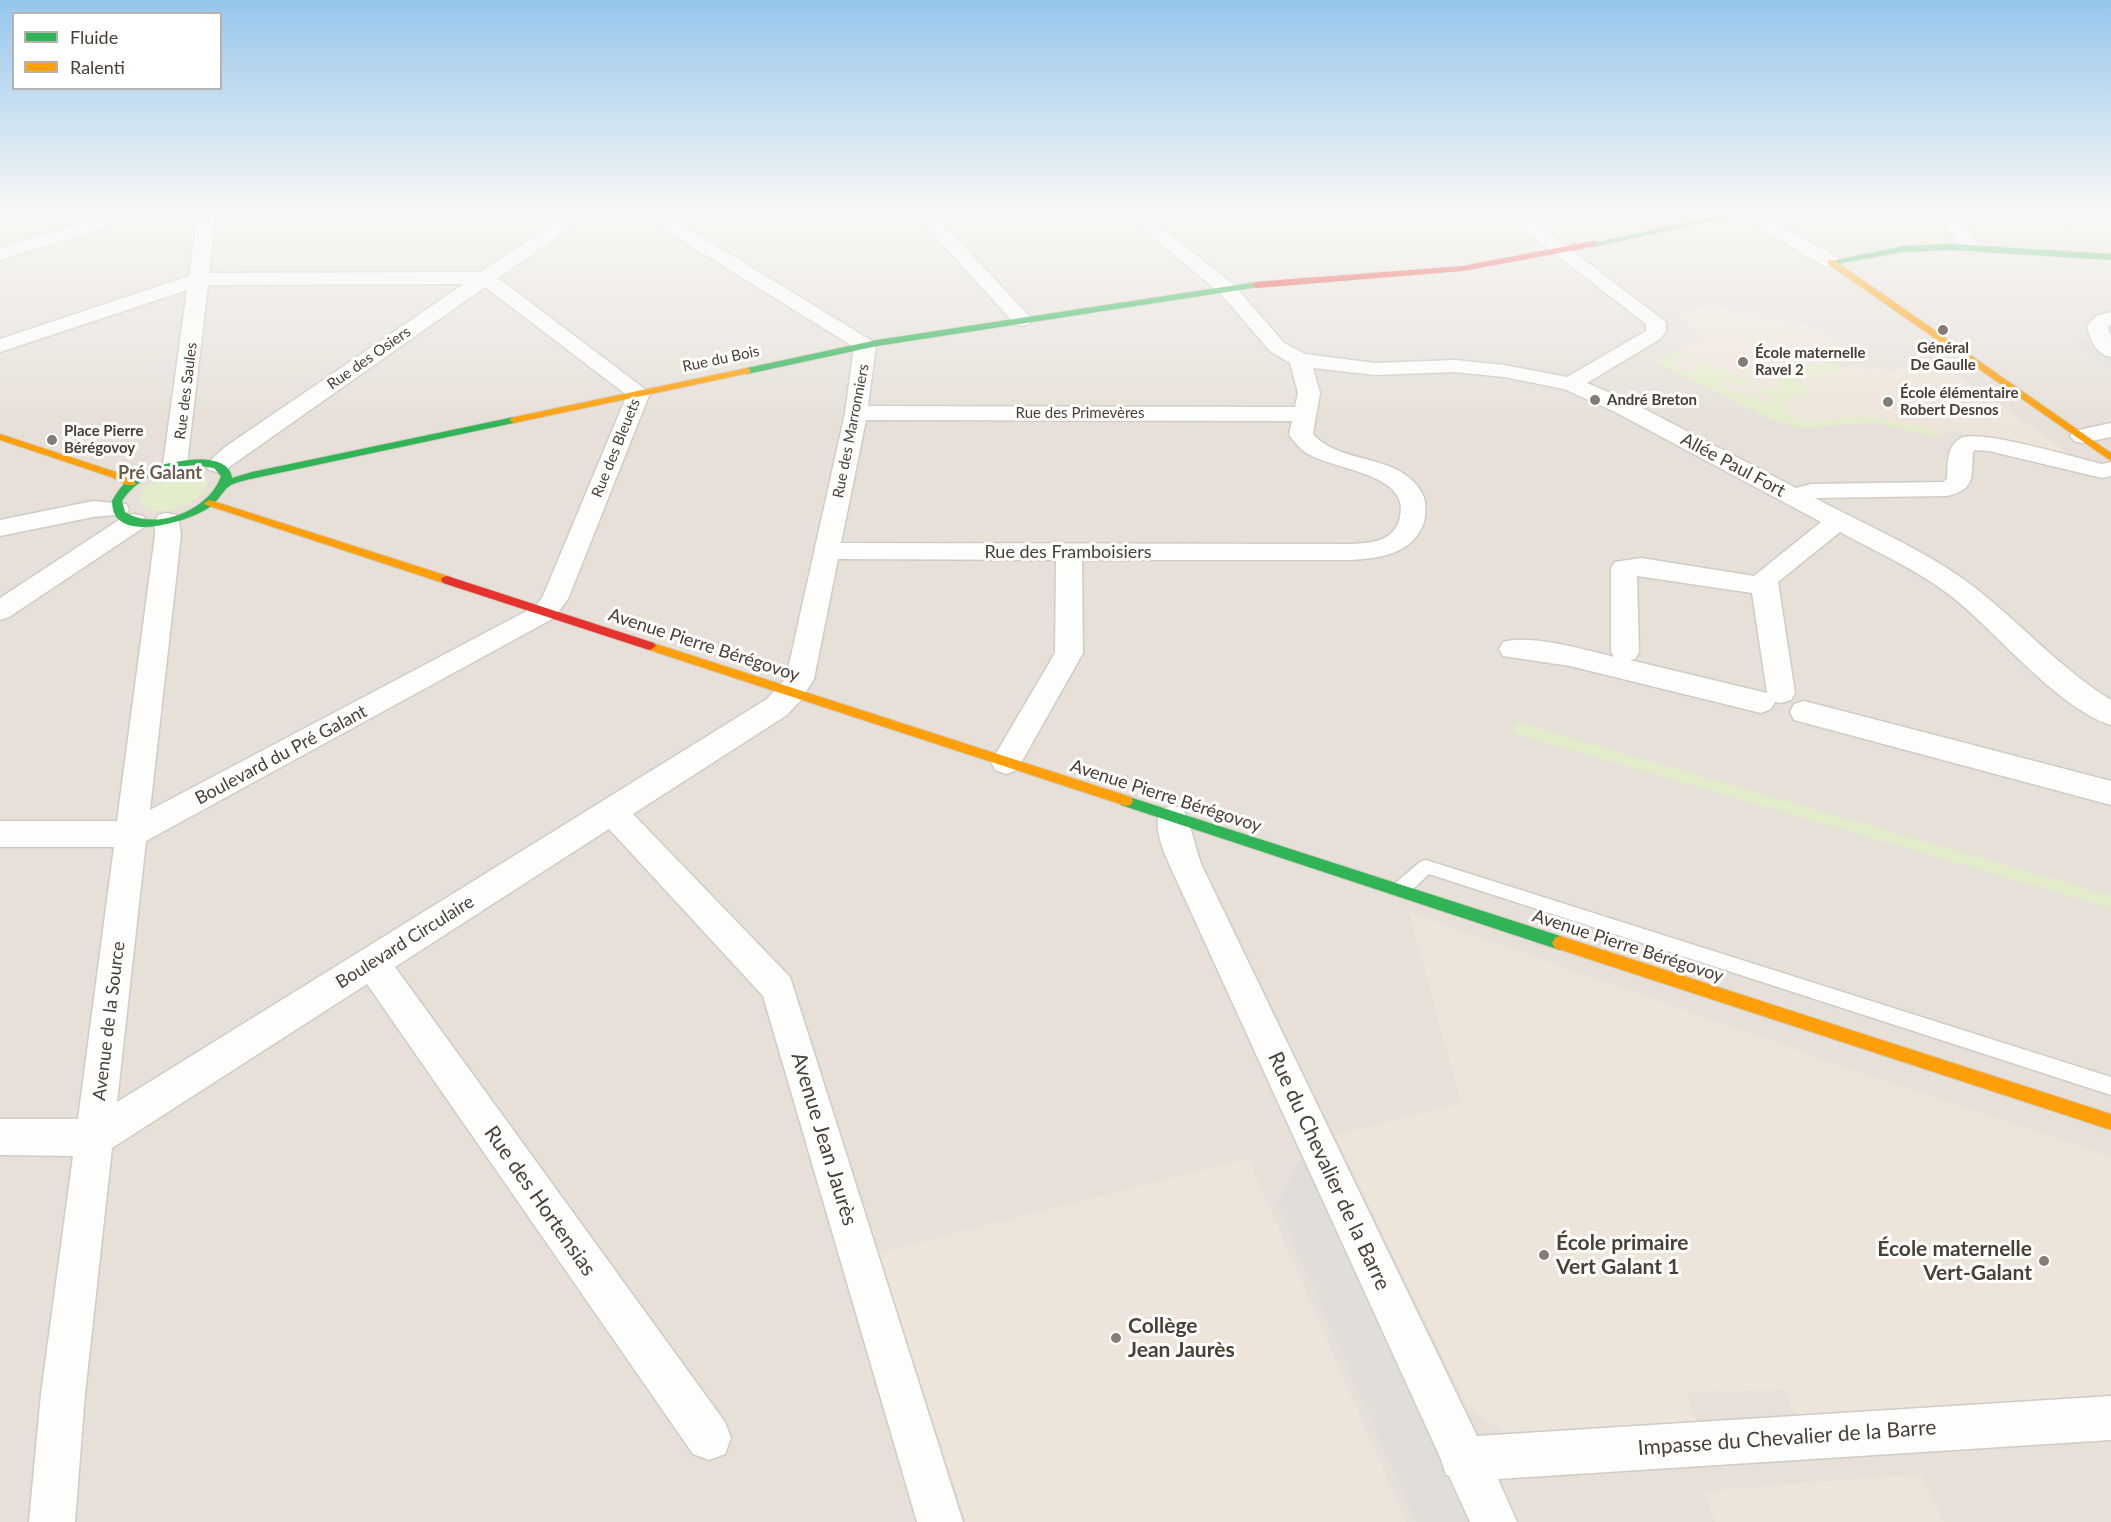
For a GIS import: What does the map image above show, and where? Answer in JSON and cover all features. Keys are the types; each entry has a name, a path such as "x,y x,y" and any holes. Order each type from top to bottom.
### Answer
{"street":[{"path":"0,346 188,283"},
{"name":"Rue des Saules","path":"176,464 199,283"},
{"name":"Rue des Osiers","path":"222,475 233,452 478,283"},
{"name":"Rue des Bleuets","path":"492,283 639,393 555,599 545,612"},
{"name":"Rue des Marronniers","path":"764,283 865,345 856,413 800,679 791,693"},
{"path":"988,283 1022,320"},
{"path":"1220,283 1277,347 1300,360"},
{"name":"Rue du Bois","path":"222,475 264,472 865,345 1275,283"},
{"path":"1570,384 1653,335 1657,327 1652,318 1604,283"},
{"path":"1861,283 2082,436 2109,469"},
{"path":"2111,318 2103,320 2097,326 2101,340 2111,351"},
{"name":"Allée Paul Fort","path":"1300,360 1375,369 1436,365 1479,367 1570,384 1623,407 1890,547 1959,587 2059,679 2111,714"},
{"name":"Rue des Framboisiers","path":"827,551 1310,552 1366,551 1394,544 1409,528 1413,507 1405,488 1387,473 1309,446 1301,435 1308,393 1300,360"},
{"name":"Rue des Primevères","path":"856,413 1303,414"},
{"path":"2082,436 2111,430"},
{"path":"0,437 115,475 131,483"},
{"path":"1794,498 1812,491 1947,489 1959,483 1961,450 1969,443 1989,444 2109,469"},
{"path":"0,528 93,509 139,517 193,513 210,503 222,491 222,475 206,462 176,464 144,475 131,483 117,501 139,517"},
{"name":"Avenue Pierre Bérégovoy","path":"210,503 2111,1122"},
{"path":"0,611 139,517"},
{"name":"Avenue de la Source","path":"52,1522 63,1394 168,535 139,517"},
{"path":"1771,697 1764,586 1766,578 1838,521"},
{"path":"1006,762 1069,653 1069,552"},
{"path":"1625,652 1624,568 1641,567 1764,586"},
{"name":"Boulevard du Pré Galant","path":"0,834 132,834 545,612"},
{"path":"1513,649 1570,656 1771,697 1792,698 1804,712 2111,793"},
{"name":"Boulevard Circulaire","path":"94,1137 612,812 777,706 791,693"},
{"name":"Avenue Jean Jaurès","path":"612,812 778,988 940,1522"},
{"name":"Rue du Chevalier de la Barre","path":"1172,818 1178,846 1186,866 1328,1166 1462,1459 1494,1522"},
{"name":"Rue des Hortensias","path":"372,963 709,1438"},
{"path":"0,1137 94,1137"},
{"name":"Impasse du Chevalier de la Barre","path":"1462,1459 2111,1418"}],"lane":[{"path":"1399,890 1426,867 2111,1086"}],"shaded area":[{"path":"0,283 2111,283 2111,1522 0,1522"},
{"path":"1710,305 1814,326 1849,349 1828,356 1829,361 1843,368 1858,364 1867,370 1881,367 1887,371 1935,359 2063,449 2066,454 2063,456 1950,430 1940,438 1875,422 1805,428 1774,420 1656,362 1695,340 1703,338 1685,324 1677,314"},
{"path":"2089,339 2111,356 2111,369 2087,353 2075,340"},
{"path":"1409,912 1817,1057 2111,1157 2111,1396 1796,1418 1785,1390 1686,1392 1697,1423 1508,1434 1467,1407 1335,1135 1461,1103"},
{"path":"1308,1145 1474,1522 1416,1522 1277,1205"},
{"name":"Collège Jean Jaurès","path":"1248,1158 1406,1522 966,1522 878,1253"},
{"path":"1921,1474 1944,1522 1715,1522 1704,1491"}],"green space":[{"path":"1673,352 1696,358 1687,360 1676,356 1668,362 1694,373 1701,367 1697,363 1701,361 1754,385 1748,387 1722,378 1718,384 1751,398 1773,403 1775,396 1761,392 1759,388 1780,391 1786,365 1798,362 1817,366 1829,361 1843,368 1795,380 1810,391 1784,399 1787,411 1795,418 1820,422 1872,417 1929,428 1940,438 1875,422 1805,428 1774,420 1656,362"},
{"path":"184,473 194,473 207,479 206,490 200,496 183,506 164,511 155,511 139,503 144,490 155,481"},
{"path":"1516,722 2111,896 2111,908 1514,733"}],"traffic: fast":[{"path":"747,371 877,343 1256,285"},
{"path":"226,484 252,475 514,420"},
{"path":"192,462 217,465 227,476 223,486 212,500 193,512 167,521 141,523 129,520 120,514 117,501 123,491 139,477 159,469 192,462"},
{"path":"1126,801 1560,943"}],"traffic: slow":[{"path":"1861,283 2111,458"},
{"path":"514,420 747,371"},
{"path":"0,437 115,475 131,483"},
{"path":"210,503 447,580"},
{"path":"650,646 1126,801"},
{"path":"1560,943 2111,1122"}],"traffic: jam":[{"path":"1256,285 1279,283"},
{"path":"447,580 650,646"}],"place":[{"name":"Général De Gaulle","path":"1943,330"},
{"name":"École maternelle Ravel 2","path":"1743,362"},
{"name":"André Breton","path":"1595,400"},
{"name":"École élémentaire Robert Desnos","path":"1888,402"},
{"name":"Place Pierre Bérégovoy","path":"52,440"},
{"name":"École primaire Vert Galant 1","path":"1544,1255"},
{"name":"École maternelle Vert-Galant","path":"2044,1261"},
{"name":"Collège Jean Jaurès","path":"1116,1338"}],"district":[{"name":"Pré Galant","path":"160,473"}]}
